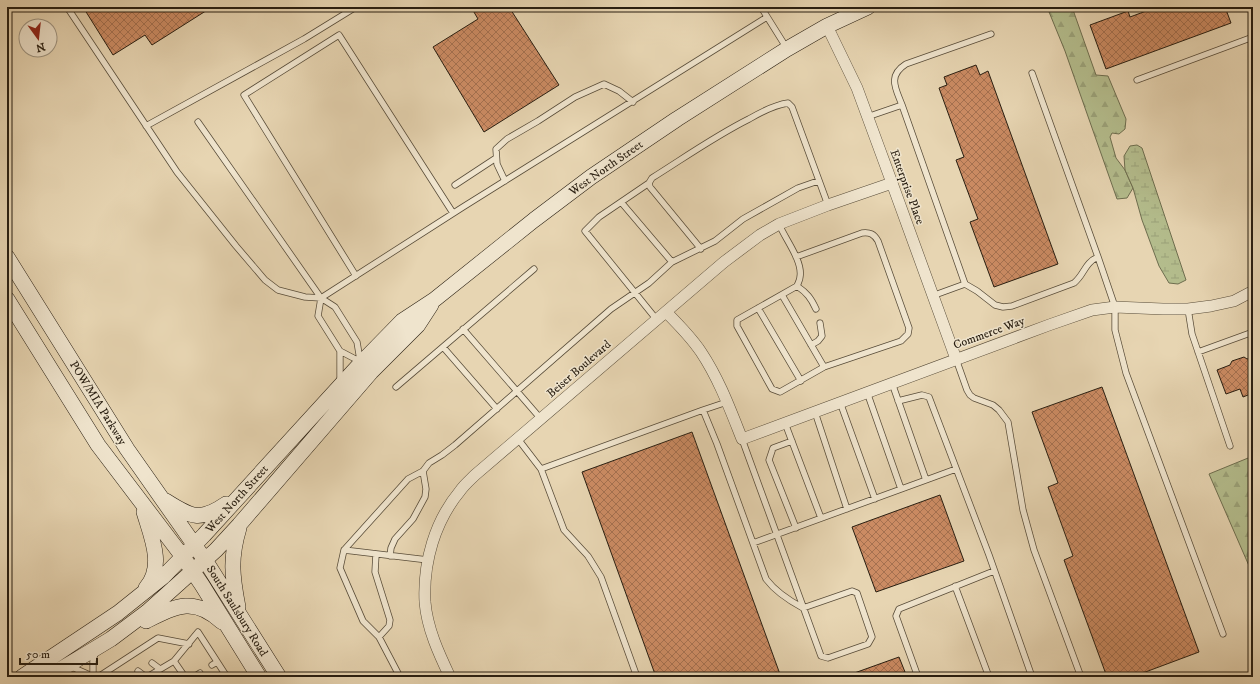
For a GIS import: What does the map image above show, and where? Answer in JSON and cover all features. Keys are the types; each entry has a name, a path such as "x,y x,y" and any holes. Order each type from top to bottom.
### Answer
{"main road":[{"name":"West North Street","path":"48,677 111,639 147,612 205,560 239,525 402,321 434,300 534,220 591,177 677,119 787,49 827,26 868,7"},
{"name":"POW/MIA Parkway","path":"7,257 127,449 194,546"},
{"name":"POW/MIA Parkway","path":"7,299 98,445 183,558"},
{"name":"West North Street","path":"22,677 94,629 163,578 183,558 340,385 366,367"},
{"path":"160,497 186,513 201,516 211,514 244,491"},
{"path":"138,597 149,585 156,561 155,546 142,503"},
{"path":"239,525 234,543 232,570 240,615"},
{"name":"South Saulsbury Road","path":"194,546 205,560 279,677"},
{"name":"South Saulsbury Road","path":"183,558 259,677"},
{"path":"111,639 172,608 180,606 198,607 204,609 217,617 228,628"}],"street":[{"name":"Enterprise Place","path":"827,26 857,88 956,359"},
{"name":"Beiser Boulevard","path":"450,677 437,650 425,602 428,560 436,533 446,512 460,490 475,475 724,262 760,236 779,224 892,183"},
{"name":"Commerce Way","path":"742,439 1092,310 1115,307 1188,309 1234,301 1253,291"},
{"path":"666,312 701,351 727,402 742,439"}],"lane":[{"path":"67,7 177,172 236,246 266,280 278,290 305,297 321,298 767,17"},
{"path":"146,126 304,38 356,7"},
{"path":"761,7 787,49"},
{"path":"991,34 906,64 896,72 894,82 966,284 995,305 1003,307 1012,306 1074,283 1081,276 1090,260 1098,257"},
{"path":"356,276 244,95 339,35 453,214"},
{"path":"1137,80 1253,37"},
{"path":"1032,73 1115,307 1115,330 1126,373 1223,634"},
{"path":"505,181 497,164 496,149 507,139 575,97 604,84 619,90 633,102"},
{"path":"657,320 585,231 599,217 649,183 652,178 728,130 764,110 788,103 792,107 828,205"},
{"path":"868,117 902,105"},
{"path":"198,122 321,298 336,307 357,342 366,367"},
{"path":"455,185 496,158"},
{"path":"400,677 379,637 363,621 340,568 344,550 408,479 423,471 429,462 442,455 455,445 611,309 649,283 672,262 715,241 743,219 798,188 818,181"},
{"path":"649,183 650,187 701,249"},
{"path":"621,202 672,262"},
{"path":"779,224 800,268 800,277 797,286 737,320 737,326 772,390 780,392 824,367 901,341 908,334 909,328 878,241 872,234 868,232 862,233 796,257"},
{"path":"396,387 534,269"},
{"path":"932,296 966,284"},
{"path":"797,286 806,292 812,299 816,309"},
{"path":"782,295 824,367"},
{"path":"321,298 318,316 340,351 366,367"},
{"path":"758,308 801,380"},
{"path":"1188,309 1190,329 1230,446"},
{"path":"811,345 818,341 822,336 820,323"},
{"path":"463,329 541,419"},
{"path":"1198,352 1253,332"},
{"path":"443,347 497,409"},
{"path":"340,351 340,385"},
{"path":"956,359 970,395 993,405 1008,422 1023,510 1034,550 1081,677"},
{"path":"892,383 926,480"},
{"path":"867,392 901,489"},
{"path":"898,401 922,395 929,397 1032,677"},
{"path":"541,469 727,402"},
{"path":"840,402 875,499"},
{"path":"703,410 717,444 766,579 770,584 803,608"},
{"path":"815,412 847,509"},
{"path":"785,423 821,518"},
{"path":"518,439 541,469 564,530 588,556 601,577 636,677"},
{"path":"742,439 803,608 821,656 828,658 868,644 872,637 857,594 852,590 803,608"},
{"path":"792,440 773,448 768,460 796,528"},
{"path":"753,543 956,469"},
{"path":"390,556 391,548 395,539 413,518 425,497 426,489 423,471"},
{"path":"344,550 428,560"},
{"path":"376,554 375,572 390,620 389,626 379,637"},
{"path":"918,677 896,616 899,609 994,571"},
{"path":"955,586 989,677"},
{"path":"138,671 146,677 174,661 198,632 214,664 223,676"},
{"path":"65,667 74,668 94,677 114,669 139,653 158,638 188,644"},
{"path":"94,677 92,661 96,648"},
{"path":"174,661 185,677"},
{"path":"152,663 160,669"},
{"path":"194,677 200,673"}],"green space":[{"path":"1047,7 1072,7 1096,75 1108,76 1126,119 1125,129 1119,134 1112,133 1110,137 1116,158 1125,170 1133,188 1127,198 1117,199 1065,51"},
{"path":"1137,145 1142,148 1186,280 1178,284 1169,283 1159,266 1142,220 1133,188 1125,170 1124,156 1130,146"},
{"path":"1253,456 1253,575 1209,474"}],"building":[{"path":"83,7 212,7 152,45 145,35 113,55"},
{"path":"471,7 509,7 559,85 484,132 433,47 478,19"},
{"path":"1157,7 1225,7 1231,23 1106,69 1090,25 1128,11 1130,17"},
{"path":"976,65 980,75 988,71 1058,264 994,287 970,222 978,219 956,160 964,157 939,88 947,85 944,77"},
{"path":"1244,357 1247,359 1253,357 1253,393 1243,397 1240,389 1226,394 1217,370 1230,365 1232,361"},
{"path":"1102,387 1199,652 1132,677 1107,677 1064,560 1073,556 1048,487 1058,483 1032,412"},
{"path":"692,432 781,677 656,677 582,472"},
{"path":"940,495 964,561 876,592 852,527"},
{"path":"899,657 907,677 846,677 846,676"}]}
